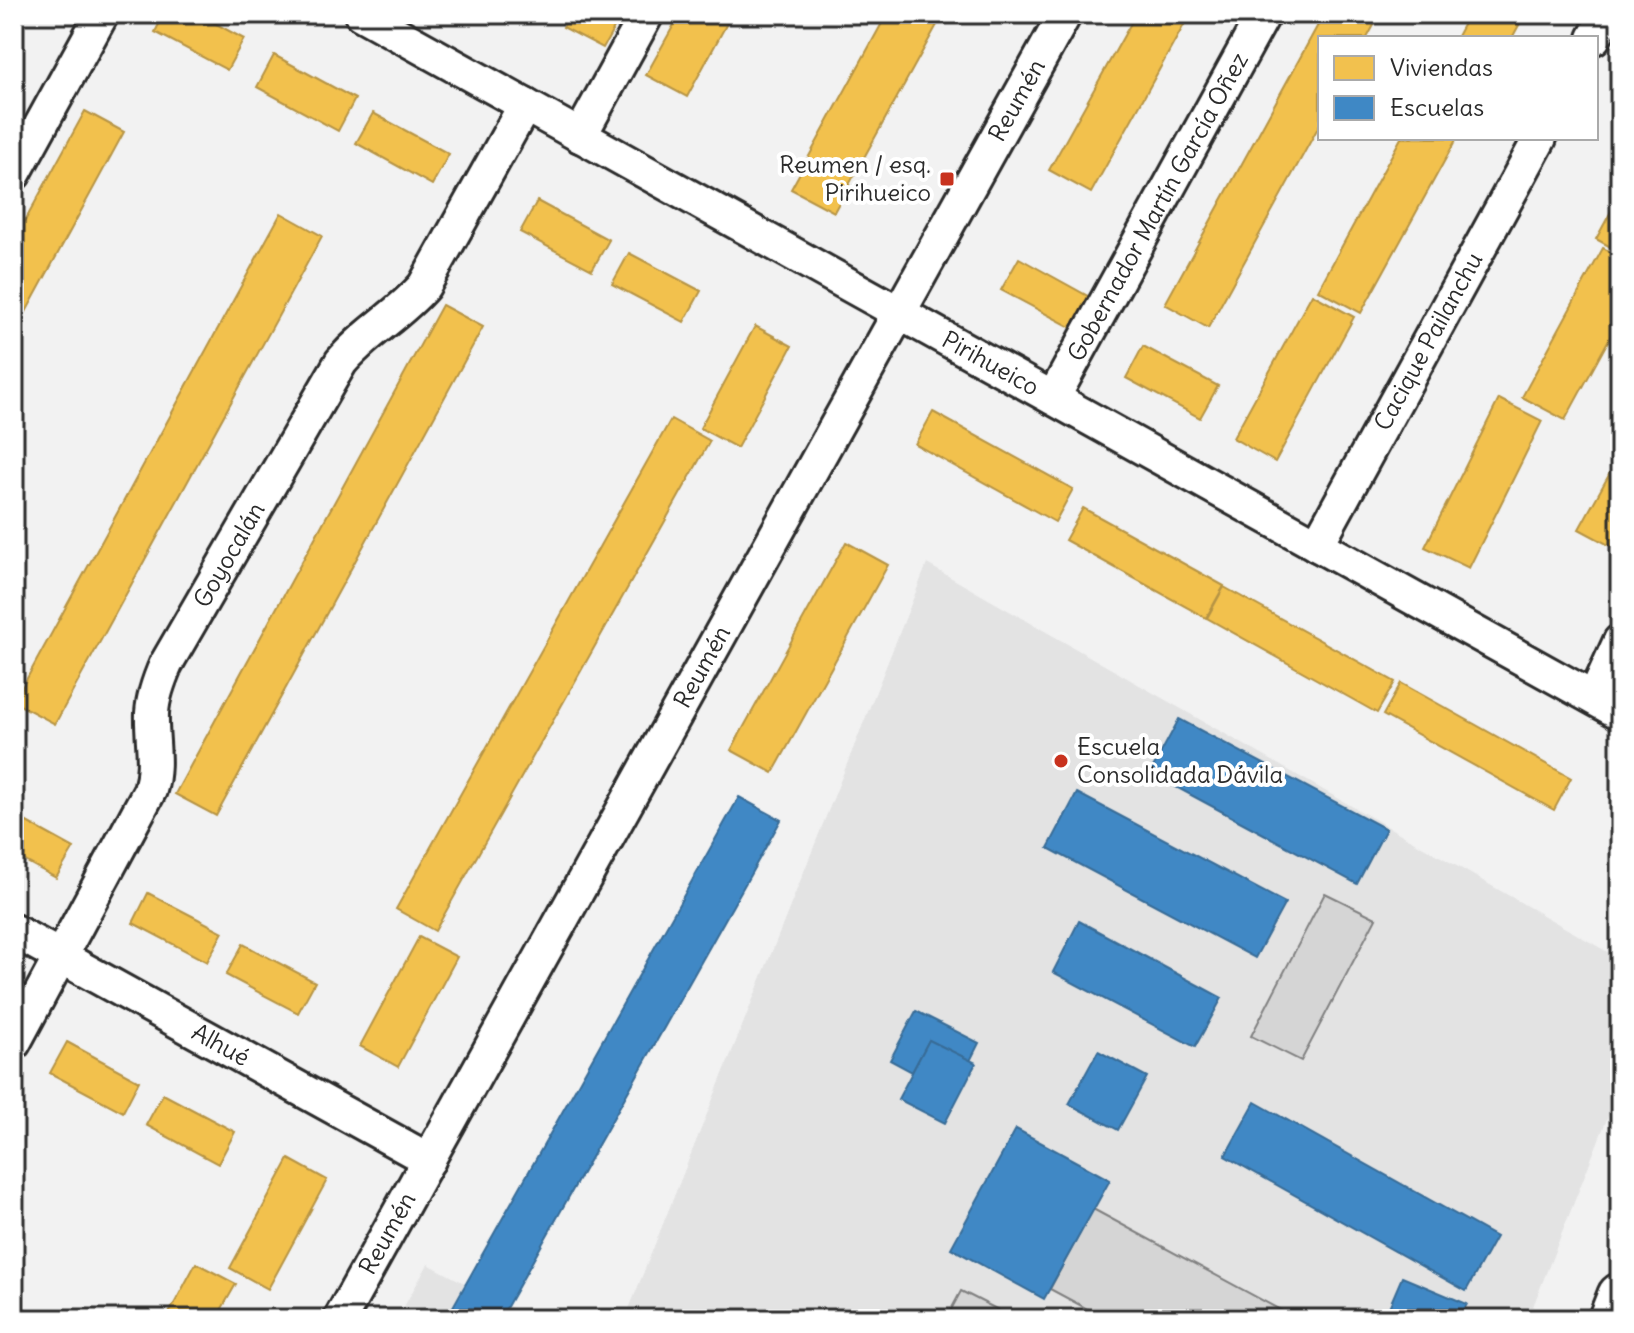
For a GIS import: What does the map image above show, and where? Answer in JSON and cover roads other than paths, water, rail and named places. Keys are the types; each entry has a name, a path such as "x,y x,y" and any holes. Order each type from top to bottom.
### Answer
{"main road":[{"path":"1611,1319 1620,1296"}],"street":[{"path":"14,174 102,14"},
{"path":"580,136 647,14"},
{"name":"Reumén","path":"340,1319 1065,14"},
{"name":"Gobernador Martín García Oñez","path":"1053,398 1264,14"},
{"path":"1595,36 1607,14"},
{"name":"Pirihueico","path":"370,16 580,136 1607,705"},
{"name":"Goyocalán","path":"14,1043 150,790 155,760 152,725 154,697 166,664 341,362 368,333 407,306 424,286 525,105"},
{"name":"Cacique Pailanchu","path":"1317,545 1539,140"},
{"path":"1607,705 1620,641"},
{"name":"Alhué","path":"14,931 429,1160"}],"place":[{"name":"Reumen / esq. Pirihueico","path":"947,179"},
{"name":"Escuela Consolidada Dávila","path":"1061,761"}]}
